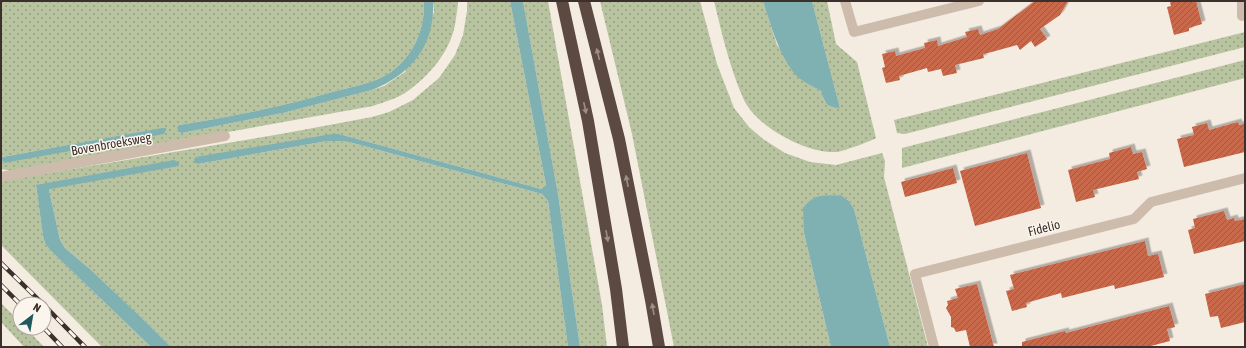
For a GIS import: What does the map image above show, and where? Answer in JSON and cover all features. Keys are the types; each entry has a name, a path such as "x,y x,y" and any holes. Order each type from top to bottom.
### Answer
{"highway":[{"path":"562,1 588,121 615,281 623,347"},
{"path":"584,1 619,139 659,347"}],"street":[{"path":"845,1 854,32 979,1"},
{"path":"1242,1 1242,16"},
{"name":"Bovenbroeksweg","path":"1,177 225,136"},
{"name":"Fidelio","path":"934,347 915,274 1134,219 1152,202 1245,178"}],"green space":[{"path":"1,1 424,1 424,11 420,31 412,49 399,65 385,76 365,84 283,105 233,116 179,125 177,127 178,132 182,133 283,113 384,86 405,72 434,12 433,1 458,1 458,4 452,36 443,55 422,80 414,87 394,99 373,106 11,171 1,169 1,160 3,162 166,128 1,157"},
{"path":"467,1 510,1 546,185 541,189 339,134 195,163 198,164 327,141 338,141 349,142 542,194 548,201 568,347 171,347 91,270 65,248 60,240 50,189 36,185 45,243 50,250 151,347 102,347 1,245 1,181 281,134 372,117 389,112 413,100 439,78 455,55 463,35"},
{"path":"523,1 548,1 602,305 607,347 580,347 558,194"},
{"path":"600,1 700,1 717,64 734,108 749,127 763,139 785,153 810,162 836,165 882,153 885,161 884,177 928,347 890,347 854,209 849,201 841,195 823,196 804,233 831,347 674,347 632,134"},
{"path":"714,1 763,1 777,45 809,84 821,91 825,102 840,108 812,1 827,1 836,44 857,62 876,138 839,152 811,149 784,137 760,120 750,110 739,88 727,51"},
{"path":"1245,32 1245,47 905,134 897,133 894,120"},
{"path":"1245,60 1245,78 902,168 902,148"},
{"path":"1,303 12,314 12,334 1,322"},
{"path":"14,336 34,336 44,347 24,347"}],"water":[{"path":"424,1 433,1 433,17 425,44 418,56 399,76 386,83 372,90 283,113 182,133 178,132 177,127 179,125 233,116 283,105 365,84 385,76 406,58 412,49 420,31 424,11"},
{"path":"510,1 523,1 558,194 580,347 568,347 548,201 542,194 349,142 338,141 327,141 198,164 195,163 194,159 196,157 339,134 541,189 546,185"},
{"path":"763,1 812,1 840,108 832,107 827,104 821,91 803,81 788,65 779,48"},
{"path":"166,128 164,134 5,163 1,160 2,157"},
{"path":"174,160 179,163 179,166 49,190 60,240 65,248 91,270 171,347 151,347 50,250 45,243 36,185"},
{"path":"841,195 849,201 854,209 890,347 831,347 804,233 803,208 811,200 820,196"}],"building":[{"path":"1035,1 1068,1 1060,15 1040,29 1047,39 1035,47 1031,41 1020,50 1017,45 983,54 984,58 955,65 957,73 943,76 941,69 928,72 927,68 899,76 900,80 886,83 882,68 885,67 882,54 895,51 896,56 925,48 924,43 937,40 938,46 967,37 965,32 978,29 980,35 998,29"},
{"path":"1170,1 1196,1 1202,24 1189,28 1189,31 1174,35 1167,7 1171,6"},
{"path":"1238,122 1239,125 1245,124 1245,152 1184,167 1177,139 1194,135 1192,127 1207,123 1209,130"},
{"path":"1131,147 1133,154 1142,152 1147,169 1137,172 1139,179 1093,190 1095,197 1076,202 1068,170 1110,159 1109,153"},
{"path":"1027,153 1041,208 975,226 960,171"},
{"path":"953,168 957,183 905,197 901,182"},
{"path":"1224,211 1227,220 1234,218 1235,221 1245,219 1245,241 1194,254 1188,230 1195,228 1193,219"},
{"path":"1145,241 1148,256 1158,254 1164,277 1115,289 1114,285 1062,298 1061,293 1026,303 1027,307 1012,311 1006,291 1014,289 1010,275"},
{"path":"977,284 994,347 970,347 966,330 956,332 954,328 951,327 951,317 946,308 948,305 947,301 958,298 955,289"},
{"path":"1245,284 1245,322 1221,328 1218,316 1210,317 1205,294"},
{"path":"1169,306 1175,327 1167,329 1170,341 1147,347 1022,347 1022,342 1065,331 1066,333"}],"railway":[{"path":"1,263 35,296"},
{"path":"1,285 12,296"},
{"path":"52,313 85,347"},
{"path":"52,336 62,347"}]}
